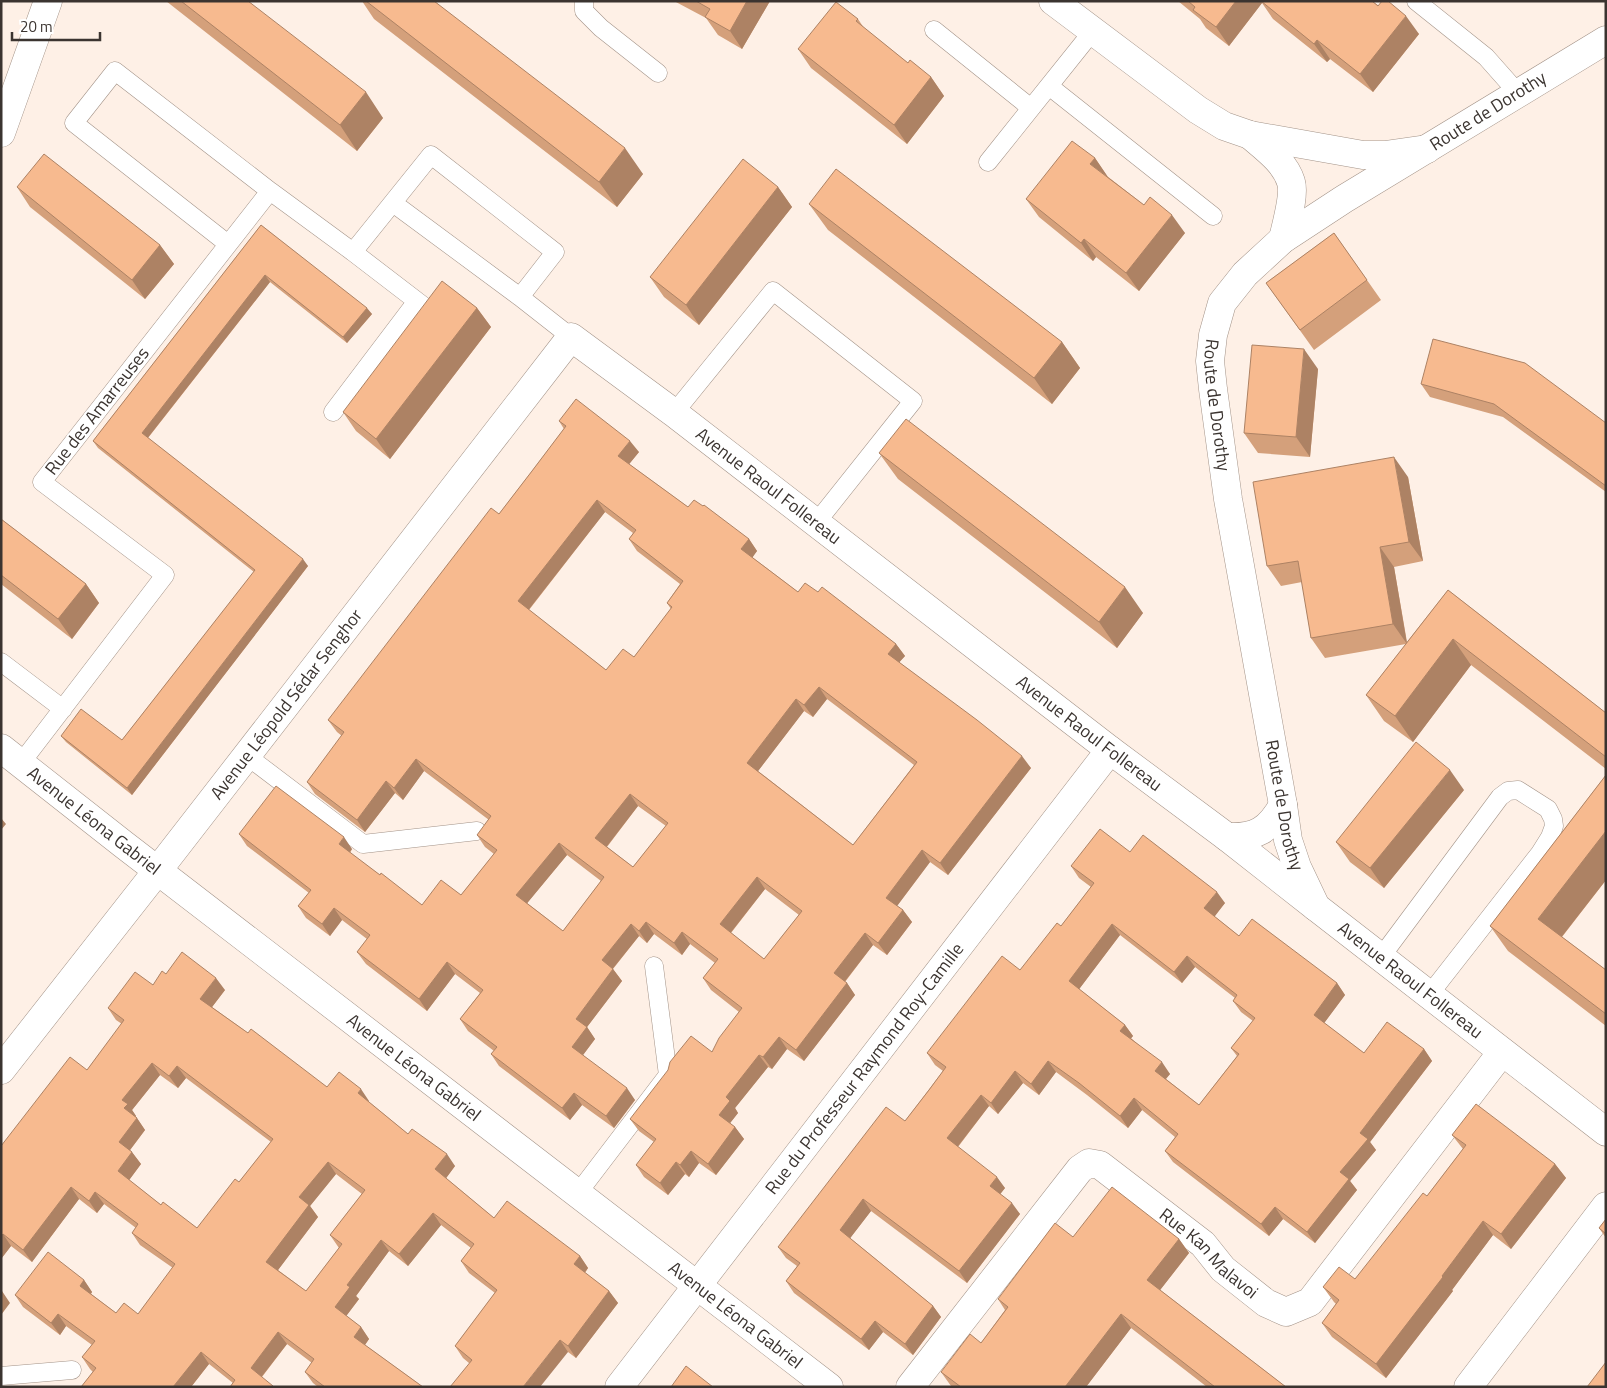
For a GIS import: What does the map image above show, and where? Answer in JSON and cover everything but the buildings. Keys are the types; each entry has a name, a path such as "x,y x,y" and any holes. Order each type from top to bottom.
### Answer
{"street":[{"path":"1,133 48,1"},
{"path":"1053,1 1198,110 1224,126 1250,134 1364,155 1386,155 1429,148"},
{"name":"Route de Dorothy","path":"1316,907 1288,840 1228,499 1210,361 1213,335 1222,303 1245,274 1283,239 1517,92 1606,40"},
{"path":"1250,134 1281,164 1291,182 1290,207 1283,239"},
{"name":"Avenue Raoul Follereau","path":"571,337 674,413 1110,750 1227,837 1606,1132"},
{"name":"Avenue Léopold Sédar Senghor","path":"1,1070 571,337"},
{"name":"Rue du Professeur Raymond Roy-Camille","path":"619,1387 1110,750"},
{"name":"Avenue Léona Gabriel","path":"11,755 829,1387"},
{"path":"1227,837 1239,837 1259,832 1277,817 1283,805"},
{"name":"Rue Kan Malavoi","path":"910,1387 1080,1169 1089,1163 1100,1165 1203,1244 1223,1269 1266,1303 1286,1312 1310,1302 1502,1052"},
{"path":"1468,1387 1606,1206"}],"lane":[{"path":"584,1 584,11 601,28 658,73"},
{"path":"1416,1 1486,57 1517,92"},
{"path":"934,30 1031,108"},
{"path":"988,162 1092,32"},
{"path":"228,244 74,123 115,71 422,305 333,412"},
{"path":"1049,86 1213,216"},
{"path":"353,252 431,155 556,252 520,296"},
{"name":"Rue des Amarreuses","path":"11,755 63,709 165,575 42,482 270,190"},
{"path":"393,203 520,296 571,337"},
{"path":"674,413 773,291 913,401 816,523"},
{"path":"1,662 63,709"},
{"path":"247,756 363,844 477,831"},
{"path":"1380,957 1500,797 1508,791 1518,790 1548,810 1553,819 1554,826 1550,837 1540,853 1429,996"},
{"path":"578,1193 668,1075 654,966"},
{"path":"1,1376 72,1370"}]}
